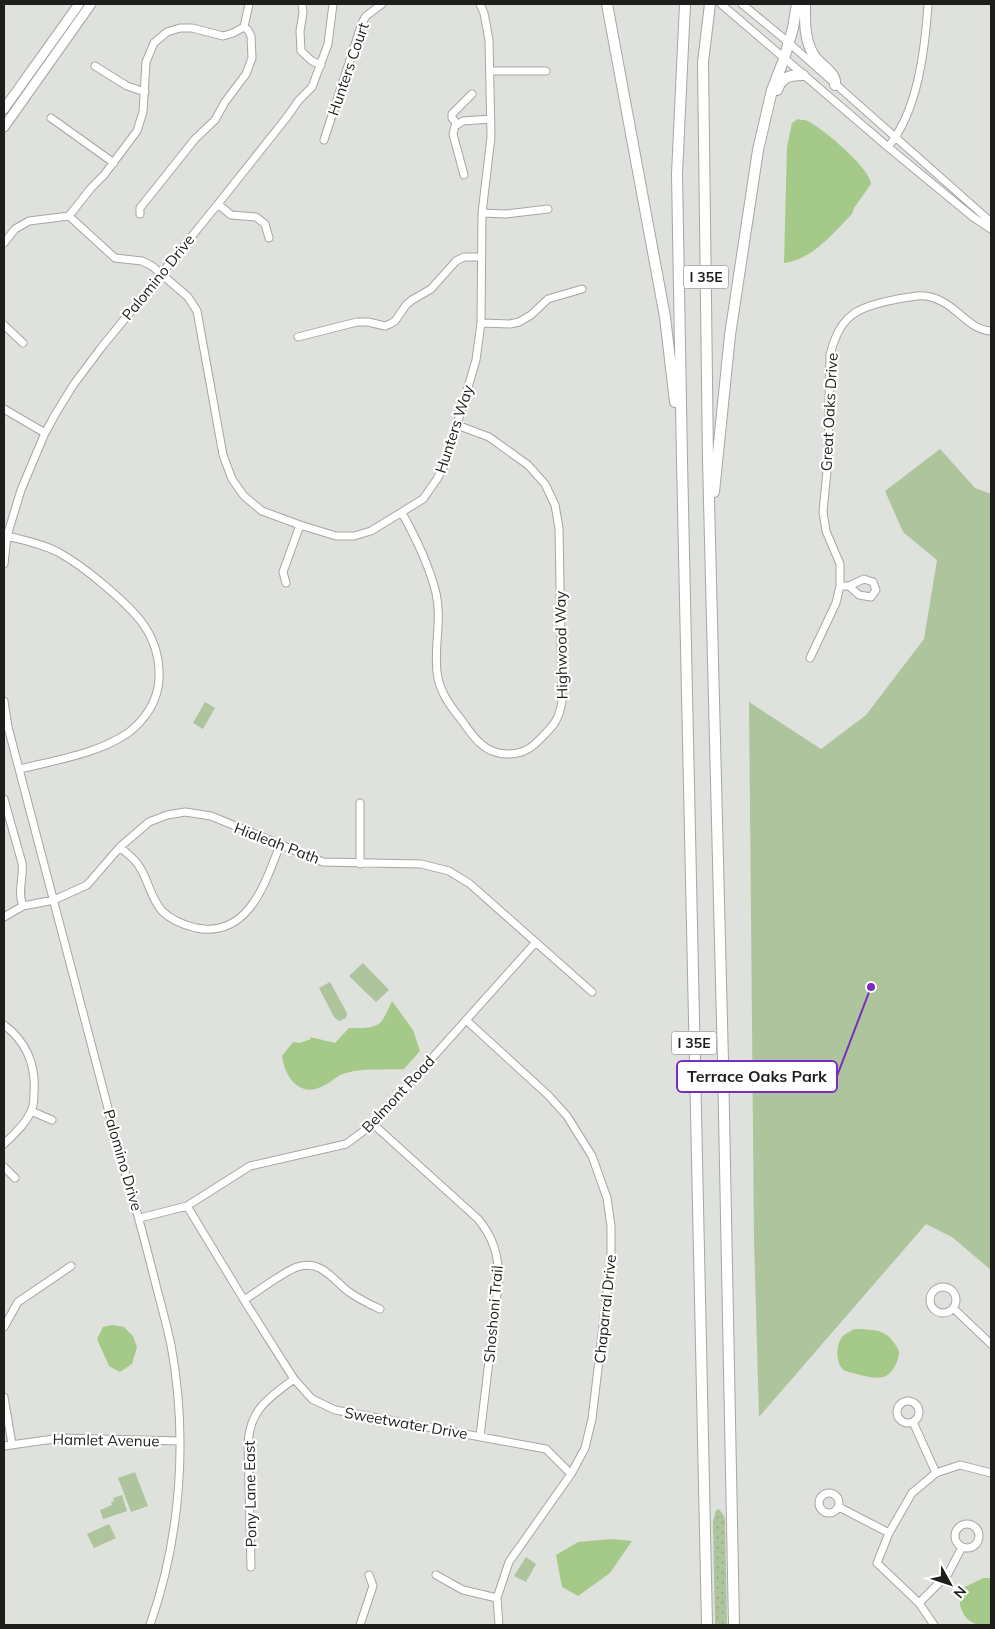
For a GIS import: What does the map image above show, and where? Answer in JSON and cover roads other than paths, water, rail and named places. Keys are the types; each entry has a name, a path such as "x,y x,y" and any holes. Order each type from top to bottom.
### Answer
{"highway":[{"path":"607,4 665,317 682,460"},
{"name":"I 35E","path":"710,4 703,62 708,460 734,1625"},
{"path":"710,529 730,335 758,150 772,90 784,60 793,28 797,4"},
{"path":"806,4 805,30 812,54 834,76 835,84"},
{"name":"I 35E","path":"684,8 678,174 682,460 707,1625"},
{"path":"762,130 765,127 781,80 788,76 802,75"}],"main road":[{"path":"4,108 79,4"},
{"path":"4,127 91,4"}],"street":[{"path":"4,243 15,229 29,221 70,216 138,131 143,112 146,62 154,43 167,32 180,28 192,28 223,36 233,33 244,27 249,4"},
{"path":"302,4 301,51 312,61 321,65"},
{"name":"Palomino Drive","path":"4,564 7,536 21,490 45,432 74,384 299,100 312,87 328,44 334,4"},
{"name":"Hunters Court","path":"324,140 362,23 366,16 382,4"},
{"name":"Hunters Way","path":"70,216 115,258 142,261 162,274 188,297 197,311 223,455 232,479 244,496 262,510 300,525 336,536 354,536 371,532 423,499 437,480 446,462 476,360 481,323 482,213 491,137 489,40 484,13 480,4"},
{"path":"721,4 784,60 888,147 973,217 991,229"},
{"path":"742,4 788,42 991,222"},
{"path":"888,147 896,138 920,74 926,44 928,4"},
{"path":"140,214 140,208 195,139 214,120 246,74 252,58 251,36 244,27"},
{"path":"94,66 127,86 145,92"},
{"path":"490,71 546,71"},
{"path":"457,124 452,118 452,114 472,94"},
{"path":"51,118 114,163"},
{"path":"464,175 453,130 457,124 463,122 491,119"},
{"path":"218,204 231,215 256,217 265,224 270,238"},
{"path":"482,213 506,214 548,209"},
{"path":"298,337 357,322 368,322 385,326 390,324 395,321 412,300 431,289 456,261 464,257 481,257"},
{"path":"481,323 510,324 519,322 532,315 548,299 582,289"},
{"name":"Great Oaks Drive","path":"810,658 836,603 840,586 840,564 826,531 822,512 828,460 830,355 833,342 840,329 852,316 866,306 919,296 932,298 944,303 981,330 991,331"},
{"path":"4,325 24,343"},
{"path":"4,409 45,432"},
{"name":"Highwood Way","path":"402,513 418,540 436,593 438,614 437,672 442,691 450,706 480,743 490,750 502,754 516,754 530,749 556,723 561,713 559,528 555,505 544,484 528,465 489,437 457,425"},
{"path":"286,583 283,572 300,525"},
{"path":"7,536 36,543 58,552 89,572 126,603 149,633 156,650 159,669 158,688 152,706 142,720 128,733 96,750 20,769"},
{"path":"840,586 849,586"},
{"name":"Palomino Drive","path":"4,701 8,727 124,1169 140,1218 171,1345 180,1442 178,1495 169,1554 150,1625"},
{"path":"4,798 22,862 23,872 20,892 22,906 4,917"},
{"path":"360,803 360,864"},
{"name":"Hialeah Path","path":"22,906 54,900 87,885 120,847 149,822 166,815 185,812 211,816 323,862 421,864 449,871 470,884 592,992"},
{"path":"120,847 139,866 152,897 163,912 182,925 206,930 230,924 250,909 260,895 280,845"},
{"name":"Belmont Road","path":"140,1218 187,1206 250,1166 346,1144 373,1124 536,942"},
{"name":"Chaparral Drive","path":"466,1020 548,1095 568,1116 592,1156 606,1198 611,1226 611,1259 592,1419 585,1448 571,1474 509,1562 497,1598 499,1625"},
{"path":"4,1025 24,1046 32,1062 35,1078 32,1111 4,1144"},
{"path":"32,1111 52,1120"},
{"name":"Shoshoni Trail","path":"373,1124 478,1219 496,1247 499,1277 480,1436"},
{"path":"4,1167 15,1178"},
{"name":"Sweetwater Drive","path":"187,1206 294,1379 312,1399 335,1410 546,1449 571,1474"},
{"path":"244,1300 295,1268 309,1264 324,1270 348,1291 367,1304 380,1309"},
{"path":"4,1327 18,1302 71,1266"},
{"path":"953,1308 991,1344"},
{"name":"Pony Lane East","path":"251,1567 248,1442 250,1428 263,1402 294,1379"},
{"path":"4,1397 12,1444"},
{"path":"913,1422 936,1473"},
{"name":"Hamlet Avenue","path":"4,1446 61,1438 180,1442"},
{"path":"934,1625 919,1604 877,1563 889,1533 912,1493 936,1473 960,1465 991,1473"},
{"path":"839,1507 889,1533"},
{"path":"919,1604 948,1574 962,1547"},
{"path":"360,1625 373,1586 369,1574"},
{"path":"436,1575 463,1590 497,1598"}],"place":[{"name":"Terrace Oaks Park","path":"871,987"}]}
